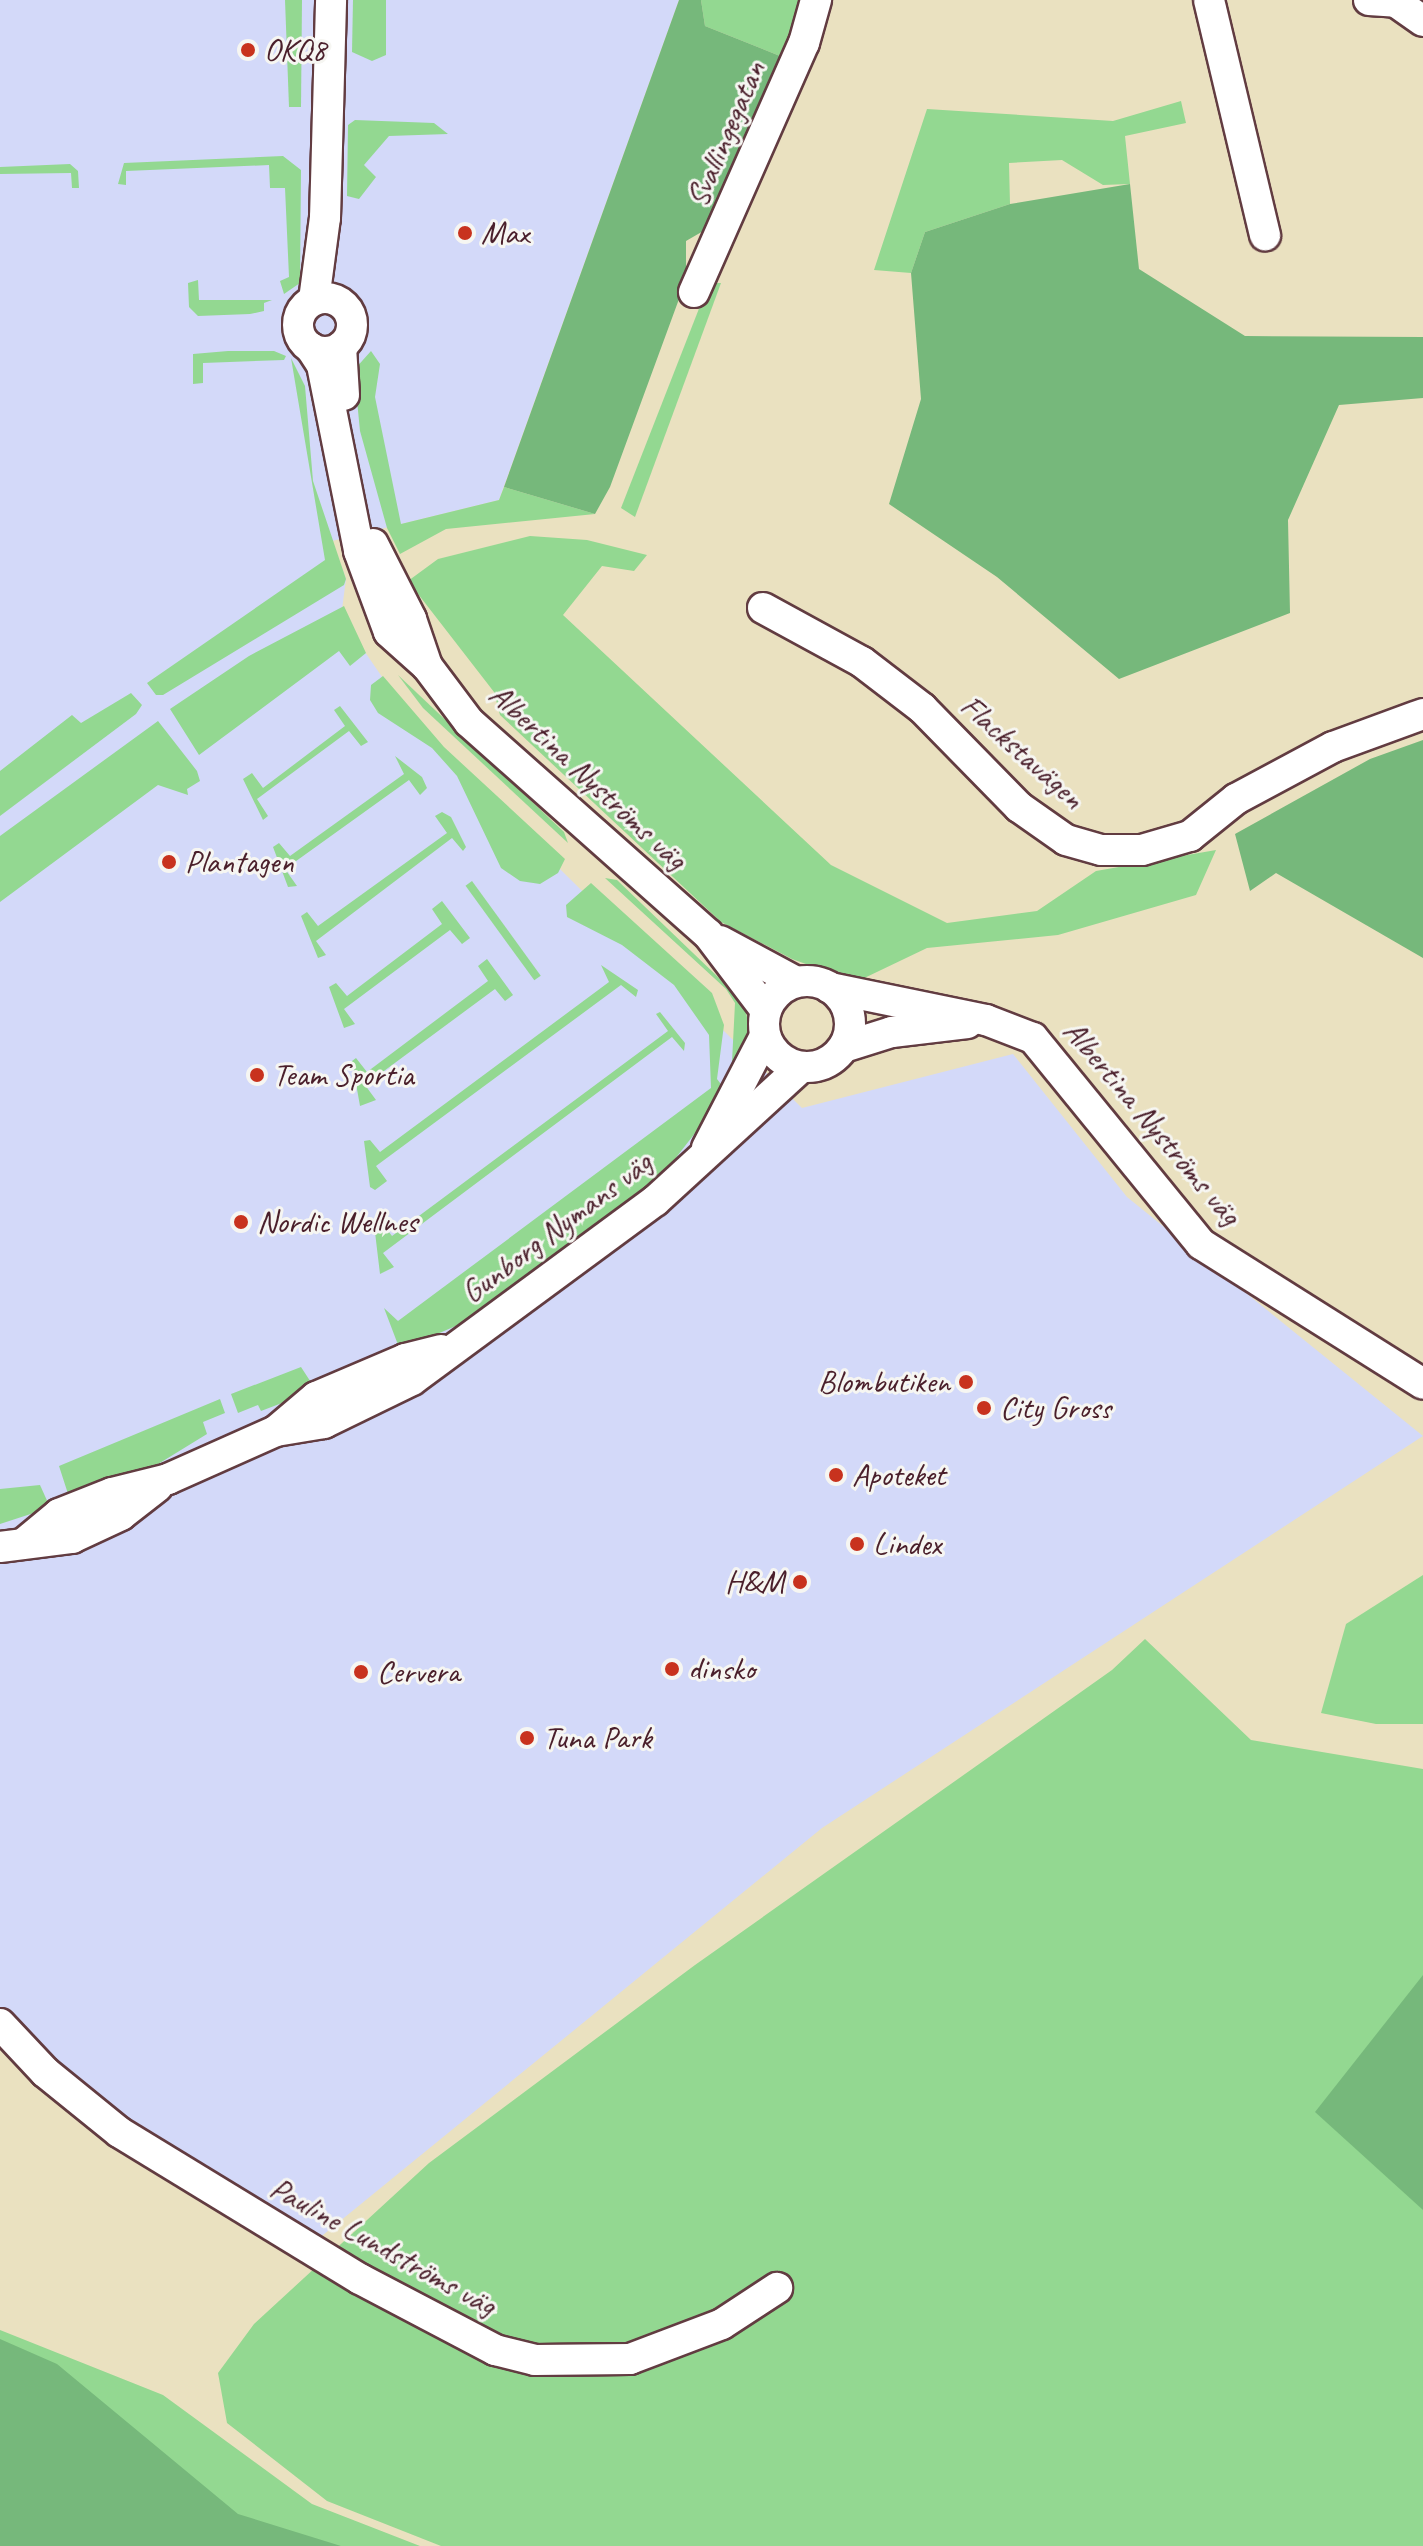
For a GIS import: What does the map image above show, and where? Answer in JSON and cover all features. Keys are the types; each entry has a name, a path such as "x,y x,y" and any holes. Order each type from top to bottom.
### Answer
{"street":[{"path":"319,0 326,52"},
{"path":"327,302 298,323 311,348 329,352 341,347 352,326 327,302 325,125 326,52 331,0"},
{"name":"Svallingegatan","path":"694,292 804,43 816,0"},
{"path":"1209,0 1265,235"},
{"path":"1369,0 1396,2 1423,21"},
{"name":"Albertina Nyströms väg","path":"341,347 350,444 373,542 411,619 427,666"},
{"name":"Albertina Nyströms väg","path":"311,348 322,365 369,587 389,632 427,666 469,722 708,934 796,982"},
{"name":"Flackstavägen","path":"763,608 862,662 922,708 1019,807 1066,840 1101,850 1142,850 1190,836 1236,799 1333,747 1423,714"},
{"name":"Albertina Nyströms väg","path":"708,934 765,1023"},
{"path":"796,982 830,988 847,1010 844,1047 822,1065 801,1067 779,1056 765,1023 774,994 796,982"},
{"name":"Albertina Nyströms väg","path":"830,988 986,1020 1033,1038 1201,1244 1423,1384"},
{"name":"Albertina Nyströms väg","path":"844,1047 892,1032 986,1020"},
{"name":"Gunborg Nymans väg","path":"700,1164 765,1023"},
{"name":"Gunborg Nymans väg","path":"12,1545 72,1538 121,1515 168,1479 276,1431 316,1397 405,1359 454,1347 700,1164 801,1067"},
{"name":"Pauline Lundströms väg","path":"0,2024 45,2072 119,2132 360,2279 495,2350 535,2360 630,2359 722,2324 777,2288"}],"shaded area":[{"path":"0,0 679,0 499,500 332,541 346,579 341,617 417,728 802,1108 1013,1054 1127,1197 1423,1436 822,1828 307,2248 0,2030"}],"green space":[{"path":"285,0 302,0 301,107 289,107"},
{"path":"353,0 386,0 386,55 372,61 352,52"},
{"path":"679,0 701,0 705,26 780,56 735,175 705,230 686,241 686,280 610,487 595,514 504,487"},
{"path":"701,0 798,0 796,23 780,56 705,26"},
{"path":"1181,101 1186,123 1125,136 1130,184 1103,185 1062,160 1009,163 1010,204 925,232 911,273 874,270 927,109 1113,121"},
{"path":"355,120 434,123 448,134 389,136 364,165 376,177 359,199 347,196 348,125"},
{"path":"283,156 301,170 300,283 284,294 280,281 289,277 285,188 270,188 269,165 126,171 126,185 118,184 124,163"},
{"path":"70,164 78,171 79,188 72,188 71,173 0,174 0,167"},
{"path":"1130,184 1139,269 1245,336 1423,337 1423,398 1339,405 1288,520 1290,613 1119,679 997,577 889,504 921,399 911,273 925,232 1010,204"},
{"path":"198,280 199,300 272,300 264,303 264,311 198,316 189,307 188,283"},
{"path":"709,283 721,283 635,517 621,508"},
{"path":"274,351 286,356 284,360 203,363 203,383 193,384 193,354"},
{"path":"371,351 380,364 375,397 401,524 499,500 504,487 595,514 446,529 400,554 387,528 360,431 354,370"},
{"path":"291,358 305,386 313,481 346,579 344,585 163,695 156,695 147,683 325,560"},
{"path":"530,536 587,540 647,555 634,571 602,566 563,615 831,865 947,923 1037,911 1096,871 1216,850 1196,895 1058,935 927,948 856,982 792,959 721,922 500,715 494,692 408,581 438,559"},
{"path":"344,606 366,653 350,666 339,651 199,755 170,709 249,656"},
{"path":"398,675 564,832 568,843 423,708"},
{"path":"383,676 444,747 565,859 558,873 540,884 520,881 501,868 457,776 432,748 378,713 370,700 371,685"},
{"path":"131,693 142,705 136,714 0,816 0,771 72,715 81,723"},
{"path":"340,706 368,742 361,746 349,731 257,799 268,816 263,820 243,779 252,773 263,788 345,726 334,710"},
{"path":"158,721 197,771 200,781 187,789 188,795 158,785 0,902 0,836"},
{"path":"1423,740 1423,958 1276,873 1250,891 1235,834 1370,759"},
{"path":"395,756 422,777 427,788 420,795 409,780 285,869 297,886 288,887 273,847 279,843 290,856 404,774"},
{"path":"442,812 451,817 466,847 463,851 452,838 316,941 326,955 318,958 301,916 307,912 318,926 447,833 435,816"},
{"path":"605,878 617,880 743,1001 749,1025 738,1069 732,1062 735,1003 726,989"},
{"path":"472,881 541,976 534,980 466,886"},
{"path":"591,883 712,993 724,1025 717,1079 727,1092 664,1173 465,1322 400,1350 384,1308 398,1321 711,1088 709,1035 674,985 622,945 567,917 566,905"},
{"path":"442,901 470,938 462,944 450,930 344,1009 355,1024 344,1028 329,987 336,983 347,996 442,924 432,909"},
{"path":"487,959 513,995 505,1001 495,989 365,1085 376,1100 360,1106 352,1061 356,1058 367,1072 488,981 478,966"},
{"path":"601,965 638,990 636,997 621,985 376,1166 387,1181 375,1190 370,1187 364,1141 370,1140 380,1152 609,982"},
{"path":"660,1012 685,1043 684,1051 672,1037 383,1253 394,1267 380,1274 374,1224 380,1220 392,1236 668,1031 656,1014"},
{"path":"301,1367 316,1390 261,1411 258,1405 238,1413 231,1394"},
{"path":"220,1399 225,1413 203,1422 207,1434 150,1469 70,1500 59,1466"},
{"path":"40,1485 49,1505 46,1509 0,1524 0,1489"},
{"path":"1423,1575 1423,1724 1376,1724 1321,1713 1346,1624"},
{"path":"1145,1639 1251,1740 1423,1769 1423,2546 441,2546 327,2501 227,2423 218,2373 254,2324 429,2163 695,1965 1112,1670"},
{"path":"1423,1975 1423,2210 1315,2112"},
{"path":"0,2330 163,2395 312,2504 420,2546 0,2546"},
{"path":"0,2339 57,2364 238,2514 341,2546 0,2546"}],"place":[{"name":"OKQ8","path":"248,50"},
{"name":"Max","path":"465,233"},
{"name":"Plantagen","path":"169,862"},
{"name":"Team Sportia","path":"257,1075"},
{"name":"Nordic Wellnes","path":"241,1222"},
{"name":"Blombutiken","path":"966,1382"},
{"name":"City Gross","path":"984,1408"},
{"name":"Apoteket","path":"836,1475"},
{"name":"Lindex","path":"857,1544"},
{"name":"H&M","path":"800,1582"},
{"name":"dinsko","path":"672,1669"},
{"name":"Cervera","path":"361,1672"},
{"name":"Tuna Park","path":"527,1738"}]}
